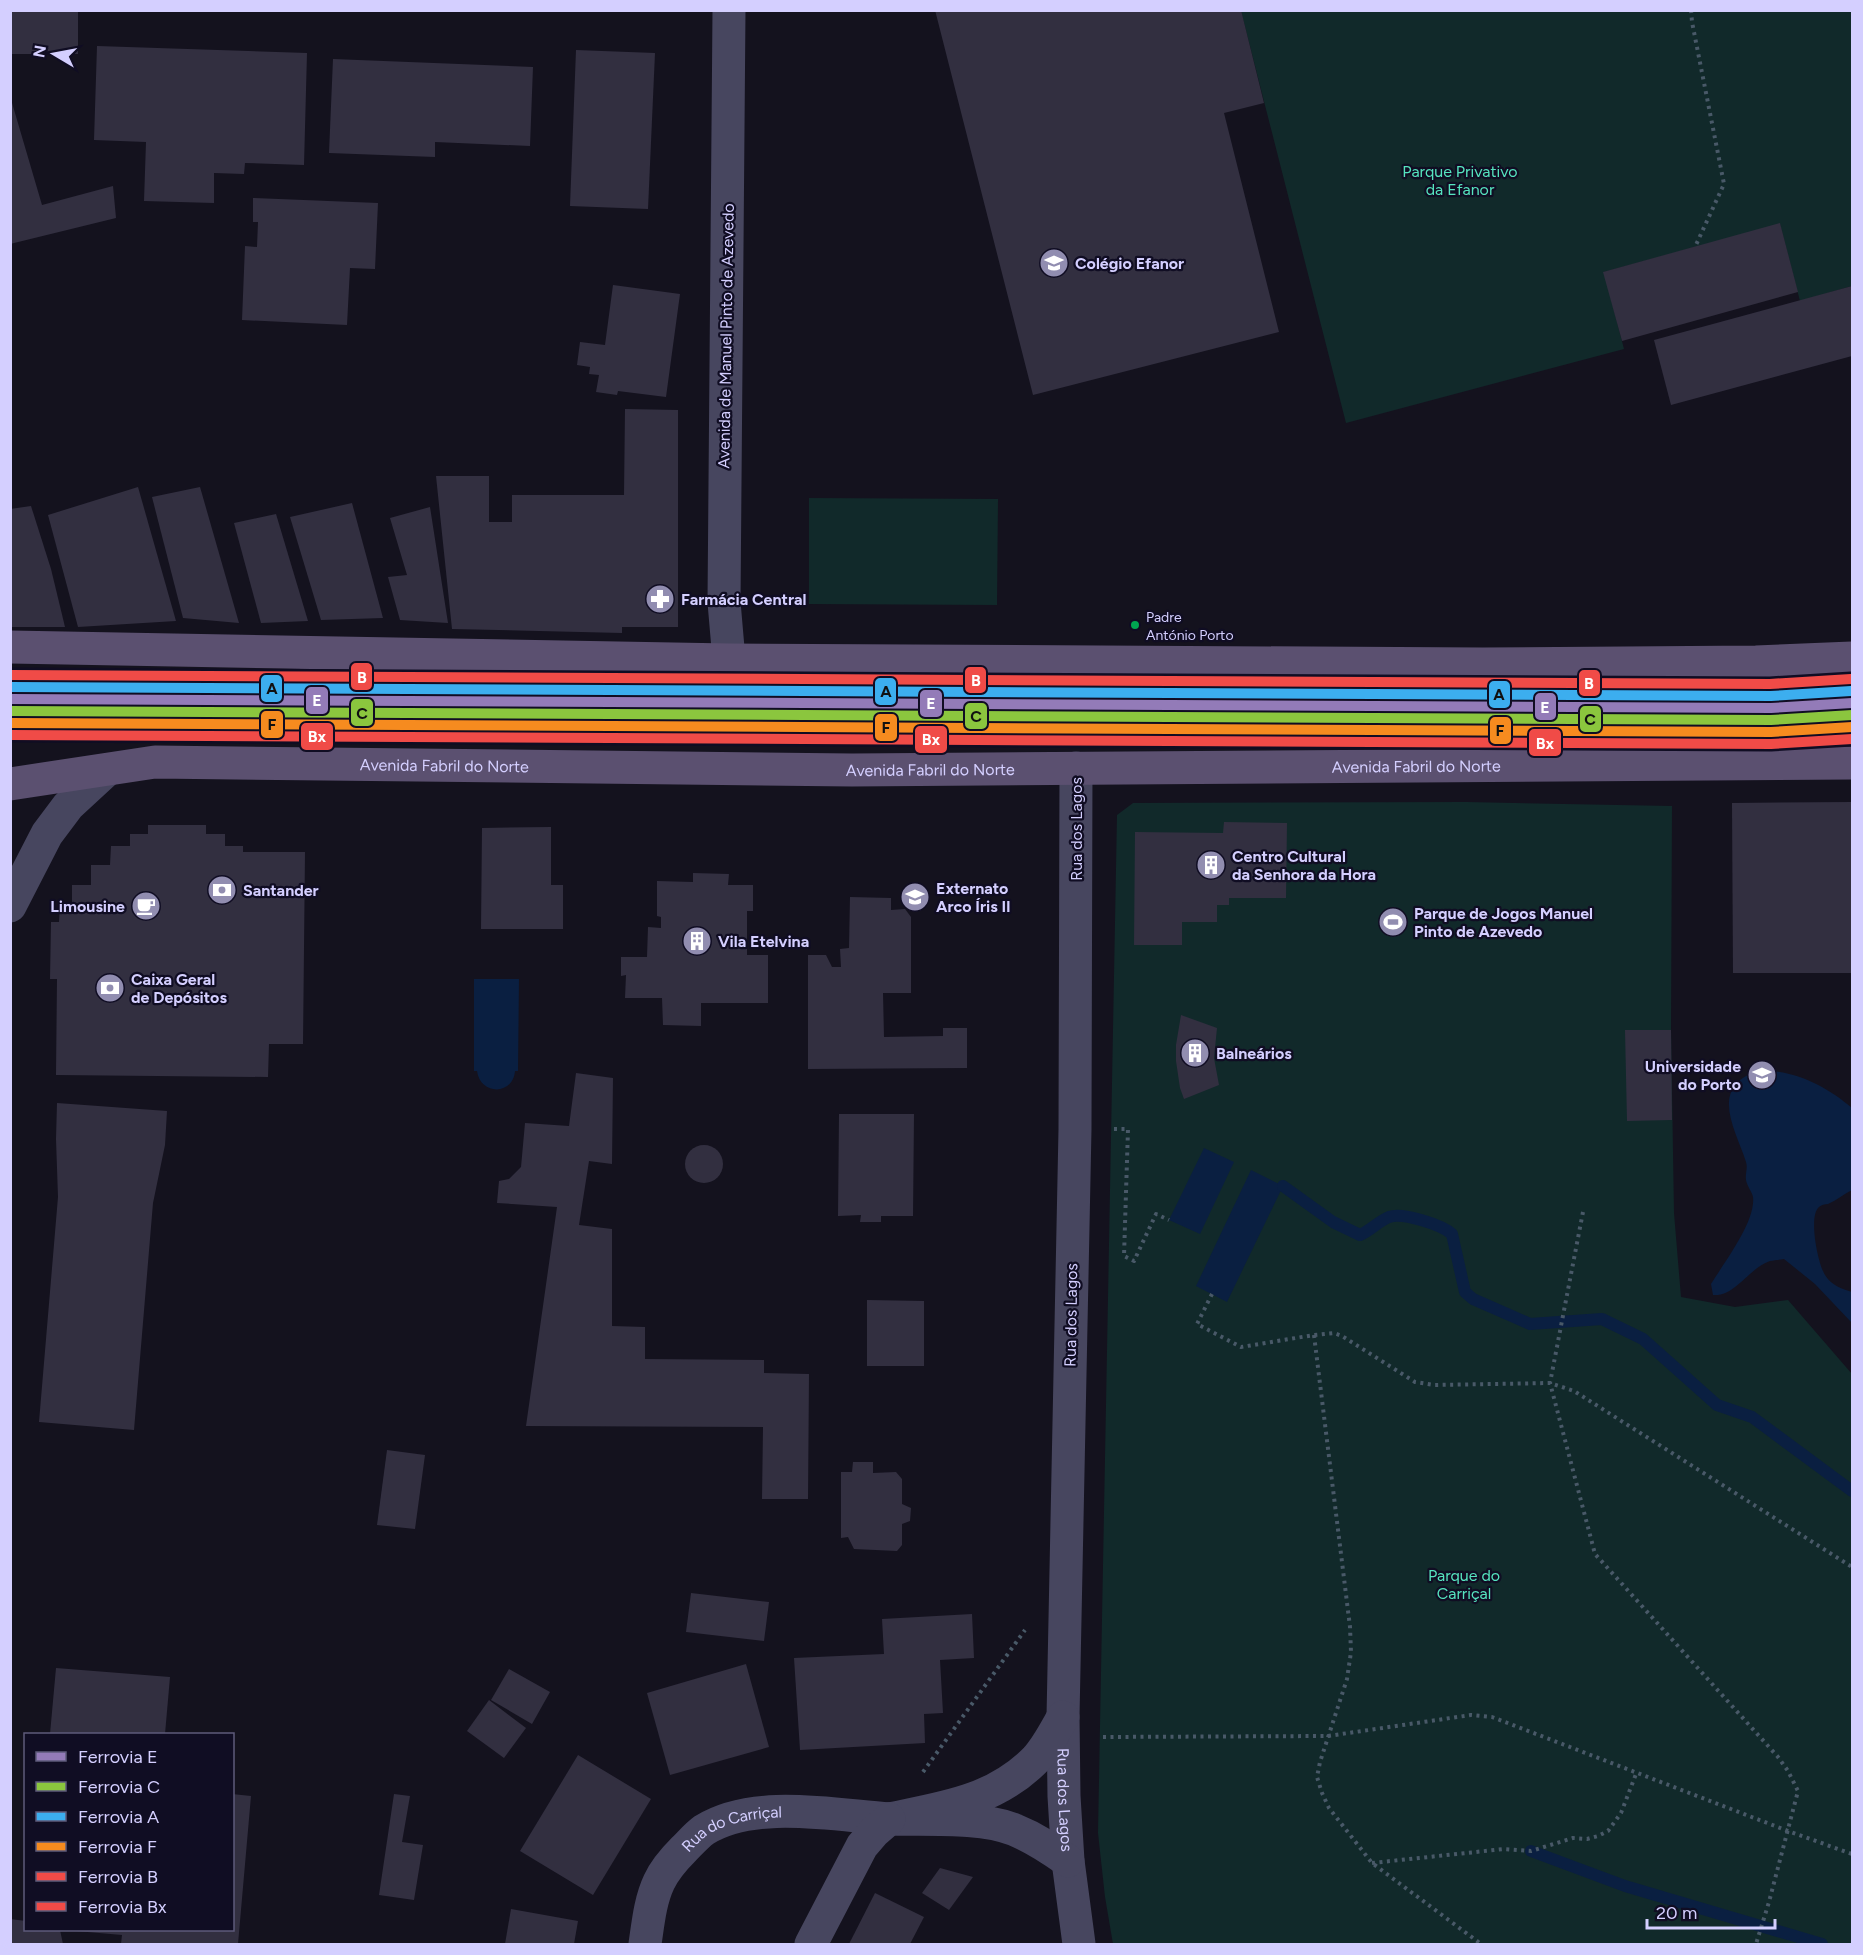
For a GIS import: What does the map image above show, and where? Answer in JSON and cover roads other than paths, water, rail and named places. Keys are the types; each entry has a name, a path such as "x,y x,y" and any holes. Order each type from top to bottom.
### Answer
{"main road":[{"path":"10,647 729,660 1506,664 1756,662 1852,658"},
{"name":"Avenida Fabril do Norte","path":"10,784 155,762 852,770 1852,763"}],"street":[{"name":"Avenida de Manuel Pinto de Azevedo","path":"729,10 724,602 729,660"},
{"name":"Rua dos Lagos","path":"1076,768 1075,1141 1063,1717 1068,1861 1079,1944"},
{"path":"10,906 47,834 68,806 107,770"},
{"name":"Rua do Carriçal","path":"889,1819 962,1804 997,1789 1013,1779 1036,1758 1063,1717"},
{"name":"Rua do Carriçal","path":"645,1944 653,1900 659,1882 674,1859 703,1831 728,1820 762,1813 981,1822 1013,1829 1043,1843 1068,1861"},
{"path":"811,1944 862,1846 889,1819"}],"water":[{"path":"474,979 519,979 518,1071 515,1071 509,1085 503,1088 496,1089 484,1085 477,1071 474,1071"},
{"path":"1757,1071 1783,1072 1808,1080 1852,1108 1852,1190 1819,1207 1814,1220 1814,1230 1817,1251 1825,1275 1834,1284 1852,1292 1852,1323 1815,1284 1784,1259 1762,1265 1728,1292 1713,1295 1711,1284 1744,1230 1753,1207 1753,1197 1746,1180 1747,1164 1732,1124 1729,1099 1733,1088 1742,1078"},
{"path":"1204,1148 1234,1162 1200,1234 1169,1220"},
{"path":"1251,1170 1283,1186 1227,1302 1196,1286"}],"waterway":[{"path":"1283,1186 1333,1222 1360,1235 1385,1219 1395,1216 1422,1220 1447,1230 1452,1234 1465,1292 1473,1299 1530,1324 1602,1319 1643,1339 1717,1405 1752,1417 1852,1491"},
{"path":"1531,1851 1625,1886 1822,1944"}],"rail line":[{"name":"B","path":"10,675 1770,684 1851,679"},
{"name":"A","path":"10,687 1771,696 1851,691"},
{"name":"E","path":"10,699 1771,708 1852,703"},
{"name":"C","path":"10,711 1771,720 1852,715"},
{"name":"F","path":"10,723 1771,732 1852,727"},
{"name":"Bx","path":"10,735 1771,744 1852,739"}],"place":[{"name":"Colégio Efanor","path":"1054,263"},
{"name":"Farmácia Central","path":"660,599"},
{"name":"Padre António Porto","path":"1135,625"},
{"name":"Centro Cultural da Senhora da Hora","path":"1211,865"},
{"name":"Santander","path":"222,890"},
{"name":"Externato Arco Íris II","path":"915,897"},
{"name":"Limousine","path":"146,906"},
{"name":"Parque de Jogos Manuel Pinto de Azevedo","path":"1393,922"},
{"name":"Vila Etelvina","path":"697,941"},
{"name":"Caixa Geral de Depósitos","path":"110,988"},
{"name":"Balneários","path":"1195,1053"},
{"name":"Universidade do Porto","path":"1762,1075"}],"park label":[{"name":"Parque Privativo da Efanor","path":"1460,180"},
{"name":"Parque do Carriçal","path":"1464,1584"}]}
